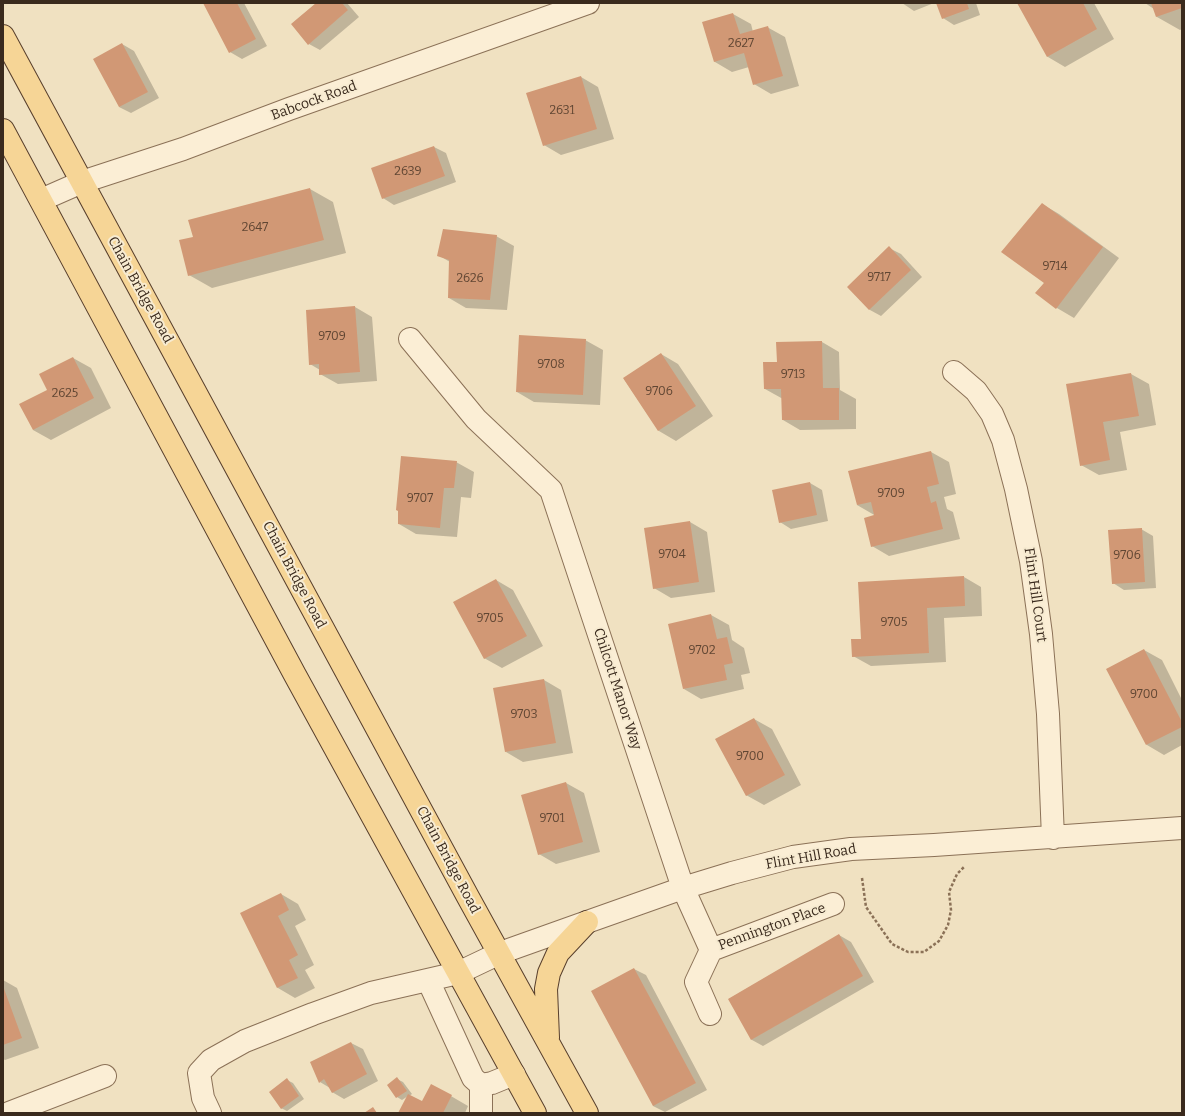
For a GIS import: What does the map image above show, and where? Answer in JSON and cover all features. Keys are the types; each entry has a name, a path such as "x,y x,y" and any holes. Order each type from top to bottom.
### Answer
{"main road":[{"name":"Chain Bridge Road","path":"3,36 587,1113"},
{"path":"3,130 287,661 535,1113"},
{"path":"548,1043 546,989 549,973 558,953 587,922"}],"street":[{"name":"Babcock Road","path":"41,200 82,182 190,146 289,109 588,3"},
{"name":"Chilcott Manor Way","path":"410,339 476,419 551,490 683,888"},
{"name":"Flint Hill Court","path":"954,372 976,391 992,414 1003,440 1018,497 1031,561 1041,634 1048,714 1054,838"},
{"name":"Flint Hill Road","path":"210,1113 203,1098 199,1073 211,1060 245,1040 371,993 458,973 500,954 587,922 683,888 732,873 793,857 851,849 1054,838 1182,828"},
{"name":"Pennington Place","path":"683,888 711,950"},
{"name":"Pennington Place","path":"710,1014 696,982 711,950 833,904"},
{"path":"428,980 473,1078 482,1085 492,1083 514,1074"},
{"path":"9,1113 105,1076"},
{"path":"481,1113 482,1085"}],"path":[{"path":"862,878 866,906 892,944 908,952 924,952 938,941 948,925 951,910 949,892 957,874 965,866"}],"building":[{"path":"203,3 237,3 256,39 229,53"},
{"path":"316,3 342,3 348,10 308,45 291,24"},
{"path":"936,3 967,3 969,9 942,19"},
{"path":"1017,3 1083,3 1097,29 1047,57"},
{"path":"1151,3 1181,3 1182,8 1156,17"},
{"path":"733,13 740,34 768,26 783,76 753,85 744,53 714,62 702,22"},
{"path":"122,43 148,92 119,107 93,59"},
{"path":"581,76 597,129 543,146 526,93"},
{"path":"434,146 445,176 382,199 371,168"},
{"path":"310,188 324,240 188,276 179,240 193,237 188,220"},
{"path":"1042,203 1103,247 1056,309 1035,293 1044,283 1001,252"},
{"path":"443,229 497,235 490,300 448,298 449,260 437,256"},
{"path":"889,246 911,270 869,310 847,287"},
{"path":"355,306 360,372 319,375 319,364 309,365 306,310"},
{"path":"519,335 586,339 583,395 516,392"},
{"path":"822,341 823,388 839,388 839,420 782,420 781,389 764,389 763,362 777,362 776,342"},
{"path":"661,353 696,406 658,431 623,378"},
{"path":"73,357 94,398 33,430 19,404 47,390 39,374"},
{"path":"1131,373 1139,416 1103,422 1110,460 1080,466 1066,384"},
{"path":"931,451 939,484 927,487 931,503 936,501 943,529 871,547 864,518 874,515 871,502 857,505 848,471"},
{"path":"401,456 457,461 454,488 444,488 440,528 398,524 398,511 396,510"},
{"path":"810,482 817,515 779,523 772,490"},
{"path":"690,521 699,582 653,589 644,528"},
{"path":"1142,528 1145,582 1112,584 1108,530"},
{"path":"964,576 965,606 927,608 929,653 852,657 851,639 861,639 858,582"},
{"path":"496,579 527,636 484,659 453,602"},
{"path":"711,614 717,639 727,637 733,663 724,665 727,680 683,689 668,624"},
{"path":"1144,649 1182,722 1182,727 1146,745 1106,669"},
{"path":"544,679 556,743 505,752 493,688"},
{"path":"754,718 785,775 746,796 715,739"},
{"path":"566,782 583,842 538,855 521,795"},
{"path":"281,893 289,910 278,916 298,955 289,960 298,978 277,988 240,913"},
{"path":"839,934 863,976 751,1040 728,999"},
{"path":"634,968 696,1083 653,1106 591,991"},
{"path":"3,986 22,1038 3,1045"},
{"path":"351,1042 367,1074 332,1093 324,1079 319,1083 310,1062"},
{"path":"397,1077 407,1091 396,1098 387,1085"},
{"path":"287,1078 299,1096 281,1109 269,1092"},
{"path":"431,1084 452,1095 443,1113 398,1113 408,1094 422,1101"},
{"path":"373,1107 377,1113 364,1113"}]}
